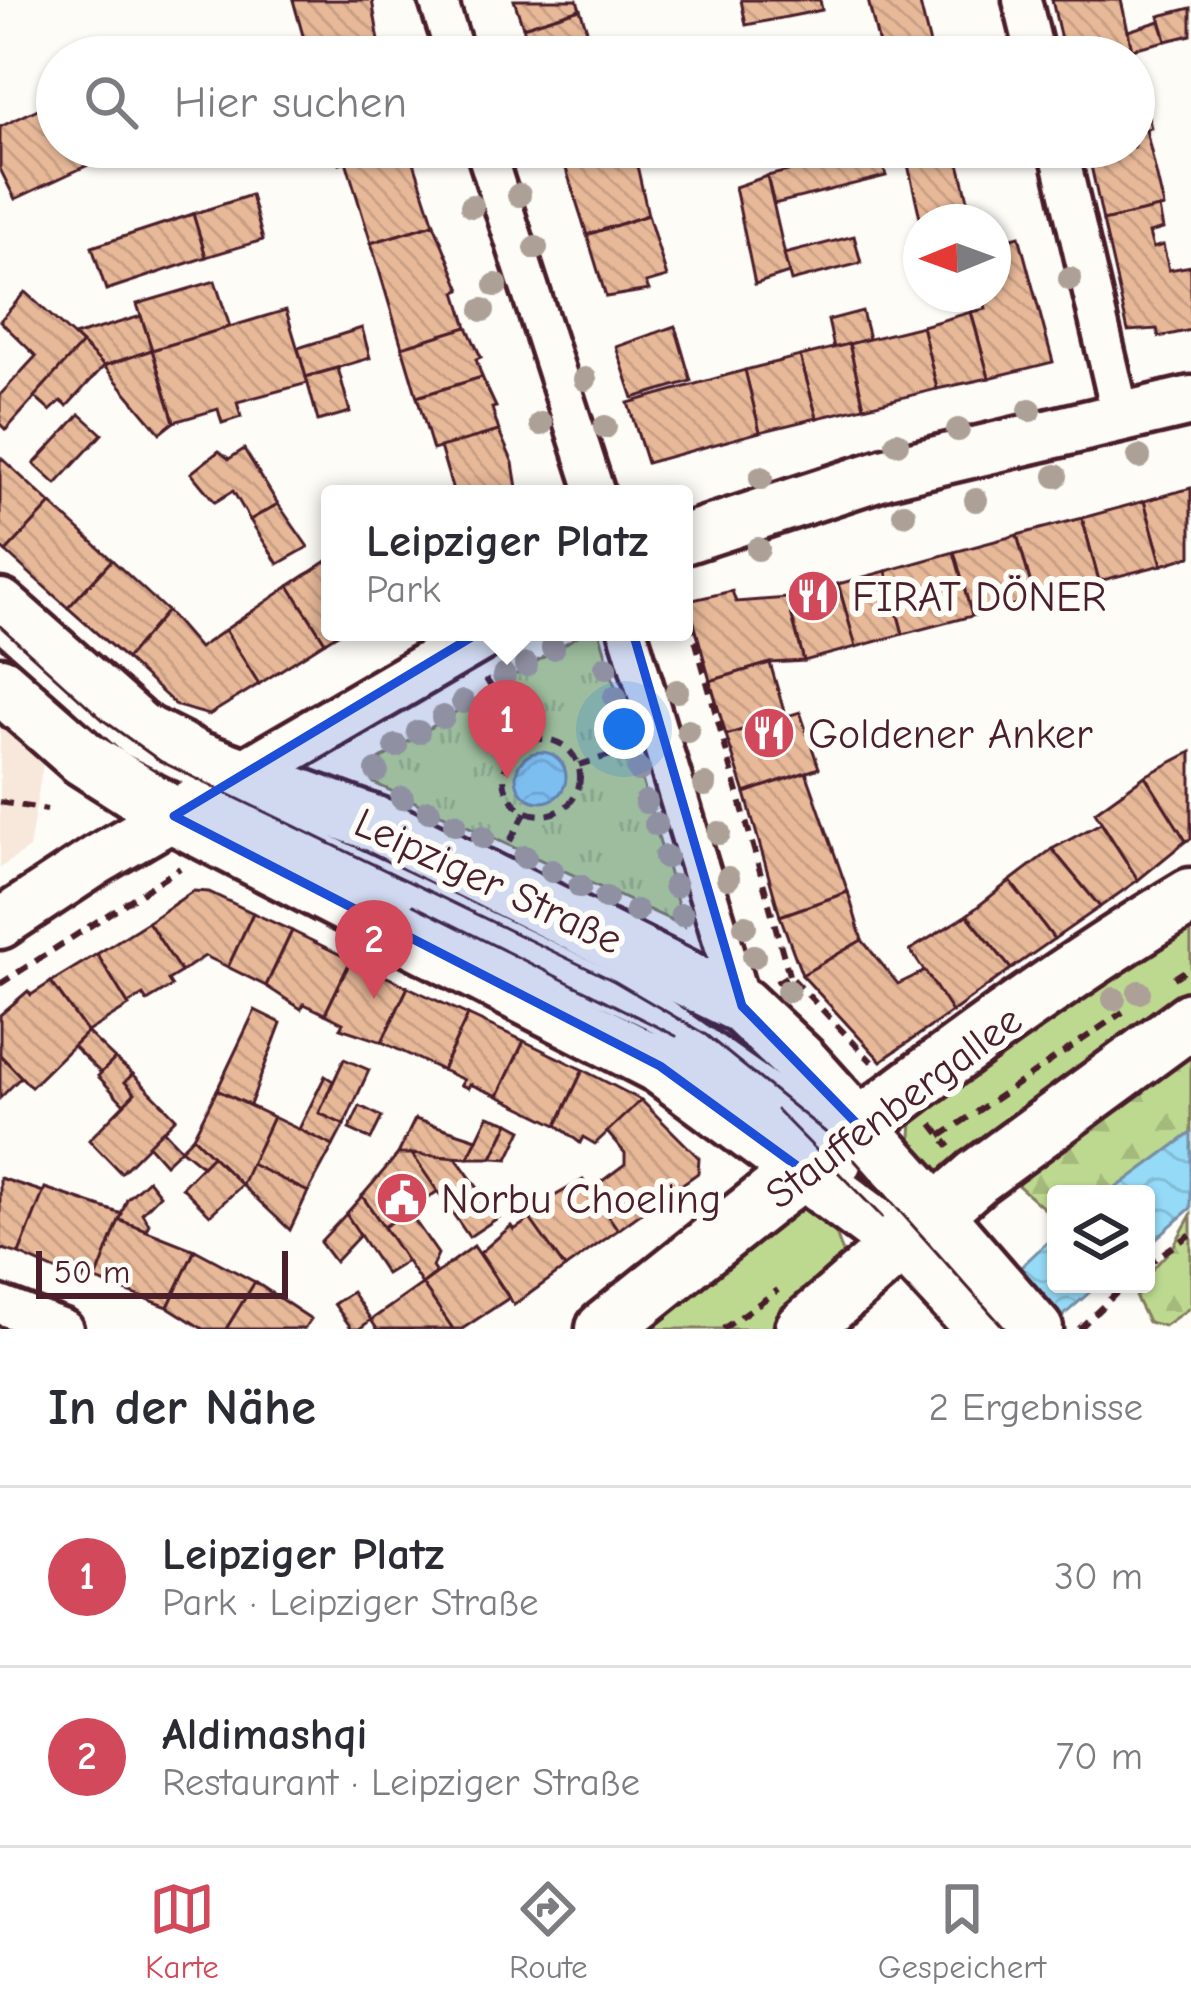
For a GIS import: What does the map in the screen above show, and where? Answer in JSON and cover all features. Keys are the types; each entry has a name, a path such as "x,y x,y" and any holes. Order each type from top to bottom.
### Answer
{"main road":[{"name":"Leipziger Straße","path":"0,607 126,721 197,759 377,825 742,1006 832,1150 919,1229"},
{"name":"Leipziger Straße","path":"0,685 174,834 832,1150 919,1229"},
{"name":"Stauffenbergallee","path":"604,1329 832,1150 1119,939 1191,896"},
{"path":"803,1329 1088,1091 1180,1001"}],"street":[{"path":"438,0 449,36"},
{"path":"1022,0 1031,36"},
{"path":"491,168 593,485"},
{"path":"1063,168 1121,417"},
{"path":"693,536 886,473 1191,401"},
{"path":"693,506 791,484 886,473"},
{"path":"0,924 174,834 246,776 474,641"},
{"path":"631,641 742,1006"},
{"path":"919,1229 972,1298 1038,1329"},
{"path":"0,1305 64,1329"}],"path":[{"path":"693,632 789,975"},
{"path":"476,641 526,741"},
{"path":"578,765 660,739"},
{"path":"526,741 563,745 578,765 579,787 568,806 548,815 515,805 503,783 508,758 526,741"},
{"path":"0,802 47,810"},
{"path":"0,984 174,834"},
{"path":"1180,1001 1191,967"},
{"path":"941,1136 1130,1007"},
{"path":"921,1108 962,1160"},
{"path":"1155,1259 1191,1234"},
{"path":"1079,1329 1117,1293"}],"highlighted area":[{"path":"610,554 742,1006 861,1128 804,1171 660,1066 174,816"}],"shaded area":[{"path":"0,724 43,764 29,848 0,868"}],"green space":[{"path":"570,641 602,641 684,926 374,783 368,775 371,765"},
{"path":"1191,922 1191,998 944,1176 922,1161 913,1147 913,1120"},
{"path":"1191,1048 1191,1133 1120,1185 1047,1185 1047,1211 1012,1180"},
{"path":"810,1205 832,1222 844,1256 833,1278 774,1329 628,1329 788,1210"},
{"path":"1191,1215 1191,1307 1164,1326 1148,1322 1136,1298 1137,1293 1155,1293 1155,1266 1173,1247"}],"water":[{"path":"541,752 559,759 566,777 559,795 541,802 523,795 516,777 523,759"},
{"path":"1191,1133 1191,1208 1155,1239 1155,1185 1120,1185"},
{"path":"1047,1242 1047,1293 1089,1293 1048,1329 955,1329"}],"building":[{"path":"293,0 372,0 378,36 303,36"},
{"path":"514,0 577,0 580,9 523,27"},
{"path":"741,0 820,0 822,10 746,25"},
{"path":"868,0 919,0 928,36 877,36"},
{"path":"1052,0 1121,0 1129,36 1060,36"},
{"path":"1191,8 1191,35 1166,41 1159,16"},
{"path":"580,9 589,36 526,36 523,27"},
{"path":"1160,21 1166,41 1155,44 1155,36 1129,36 1128,31"},
{"path":"36,110 36,168 82,168 15,199 0,169 0,127"},
{"path":"348,168 416,168 434,224 371,243"},
{"path":"566,168 638,168 648,215 587,235"},
{"path":"800,168 884,168 886,176 774,204 767,176"},
{"path":"909,168 960,168 969,204 917,204"},
{"path":"1092,168 1155,168 1164,207 1103,221"},
{"path":"767,176 789,273 755,284 735,187"},
{"path":"251,195 263,240 206,257 193,214"},
{"path":"1159,208 1163,229 1149,233 1153,248 1163,245 1169,270 1191,266 1191,330 1159,337 1157,329 1128,331 1103,221"},
{"path":"193,214 206,257 106,290 92,247"},
{"path":"648,215 667,277 646,283 649,290 606,297 587,235"},
{"path":"434,224 461,290 456,292 467,327 402,347 371,243"},
{"path":"854,236 861,263 791,281 784,254"},
{"path":"1019,236 1053,362 989,378 971,312 1011,312 1011,238"},
{"path":"215,281 230,327 152,350 137,304"},
{"path":"25,292 82,344 6,430 0,424 0,395 36,356 0,321"},
{"path":"286,310 308,383 237,402 241,417 222,423 218,409 174,422 152,350"},
{"path":"862,311 869,339 834,348 828,320"},
{"path":"971,312 989,378 937,389 922,326"},
{"path":"141,316 152,350 104,366 74,336"},
{"path":"675,326 691,381 633,398 616,347"},
{"path":"922,326 937,389 864,407 849,344"},
{"path":"467,327 481,357 476,359 482,377 417,397 402,347"},
{"path":"362,328 370,358 306,377 298,348"},
{"path":"82,344 104,366 67,406 61,401 50,411 34,397"},
{"path":"849,344 864,407 817,418 800,356"},
{"path":"152,350 174,422 160,433 104,366"},
{"path":"800,356 817,418 760,432 745,370"},
{"path":"338,368 350,412 318,421 306,377"},
{"path":"745,370 760,432 647,463 628,403"},
{"path":"482,377 496,407 492,408 499,431 433,450 417,397"},
{"path":"80,414 102,434 56,484 34,464"},
{"path":"499,431 517,485 451,485 440,447"},
{"path":"244,449 278,504 250,520 233,491 215,502 191,473 219,451 229,459"},
{"path":"0,457 51,504 6,552 0,547"},
{"path":"1191,488 1191,556 1162,565 1144,501"},
{"path":"1144,501 1162,565 1099,581 1082,518"},
{"path":"51,504 112,560 68,608 6,552"},
{"path":"278,504 308,547 278,564 250,520"},
{"path":"1082,518 1099,581 1035,599 1017,535"},
{"path":"1017,535 1035,599 972,616 954,552"},
{"path":"954,552 972,616 903,634 886,571"},
{"path":"112,560 167,611 126,659 68,608"},
{"path":"321,565 321,636 289,586"},
{"path":"886,571 903,634 856,647 838,584"},
{"path":"838,584 856,647 804,661 787,598"},
{"path":"289,586 325,642 259,684 225,630"},
{"path":"732,591 736,602 787,598 804,661 770,663 710,681 693,619 693,600"},
{"path":"167,611 199,648 225,630 259,684 209,715 177,706 126,659"},
{"path":"770,663 786,718 726,735 710,681"},
{"path":"800,712 819,768 745,793 726,735"},
{"path":"1191,752 1191,839 1186,841 1145,776"},
{"path":"806,772 848,892 780,916 745,793"},
{"path":"1145,776 1186,841 1138,880 1095,812"},
{"path":"1101,823 1138,880 1100,907 1052,849"},
{"path":"1052,849 1100,907 1054,939 1010,881"},
{"path":"1010,881 1054,939 1011,969 967,915"},
{"path":"193,891 209,892 253,913 228,967 205,956 181,972 148,922"},
{"path":"848,892 862,940 802,975 780,916"},
{"path":"253,913 292,931 266,986 228,967"},
{"path":"967,915 1011,969 952,1012 910,950"},
{"path":"148,922 181,972 168,980 172,986 147,1001 143,995 128,1004 97,954"},
{"path":"292,931 351,960 325,1014 304,1004 301,1009 266,986"},
{"path":"862,940 898,984 925,971 952,1012 881,1061 802,975"},
{"path":"97,954 129,1006 87,1032 51,982"},
{"path":"351,960 408,987 382,1042 340,1028 343,1023 325,1014"},
{"path":"51,982 87,1032 31,1087 0,1055 0,1015 28,991 31,995"},
{"path":"408,987 468,1015 442,1070 382,1042"},
{"path":"255,1010 281,1023 250,1105 217,1090"},
{"path":"468,1015 524,1041 498,1096 461,1085 464,1080 442,1070"},
{"path":"87,1032 115,1059 101,1073 73,1046"},
{"path":"524,1041 583,1070 557,1125 498,1096"},
{"path":"0,1055 21,1077 0,1098"},
{"path":"115,1059 133,1074 125,1082 135,1093 124,1104 98,1076"},
{"path":"344,1059 369,1070 344,1125 319,1113"},
{"path":"583,1070 641,1100 595,1144 583,1137 580,1143 557,1125"},
{"path":"133,1074 176,1118 121,1173 89,1140 135,1093 125,1082"},
{"path":"325,1076 333,1081 319,1113 344,1125 333,1146 299,1129"},
{"path":"217,1090 273,1117 242,1185 193,1137"},
{"path":"641,1100 699,1158 698,1173 618,1230 590,1190 625,1164 625,1153 607,1132"},
{"path":"360,1106 382,1117 371,1139 349,1129"},
{"path":"488,1116 509,1123 492,1158 468,1158"},
{"path":"273,1117 333,1146 308,1192 251,1164"},
{"path":"415,1119 477,1139 468,1158 398,1154"},
{"path":"509,1123 522,1130 508,1159 492,1158"},
{"path":"163,1130 181,1149 165,1164 148,1145"},
{"path":"193,1137 212,1156 202,1166 181,1149"},
{"path":"398,1154 412,1154 438,1191 384,1227 362,1196"},
{"path":"412,1154 456,1158 499,1217 469,1237"},
{"path":"212,1156 242,1185 210,1215 182,1187"},
{"path":"251,1164 308,1192 290,1230 242,1185"},
{"path":"0,1178 44,1192 19,1254 3,1249 0,1253"},
{"path":"148,1180 160,1195 142,1213 149,1224 146,1230 119,1220 127,1199"},
{"path":"583,1180 618,1230 565,1268 530,1219 548,1207 544,1202"},
{"path":"45,1188 122,1214 96,1280 84,1276 82,1282 19,1254"},
{"path":"362,1196 407,1261 386,1274 346,1214"},
{"path":"408,1211 438,1254 432,1267 436,1273 422,1284 384,1227"},
{"path":"346,1214 360,1235 335,1262 320,1242"},
{"path":"530,1219 565,1268 514,1305 480,1253 511,1226 514,1230"},
{"path":"119,1220 195,1250 168,1307 96,1280"},
{"path":"474,1246 509,1298 462,1329 453,1329 422,1284"},
{"path":"195,1250 255,1282 226,1329 203,1329 168,1307"},
{"path":"255,1282 311,1319 304,1329 226,1329"},
{"path":"422,1284 453,1329 377,1329 371,1320"},
{"path":"352,1292 371,1320 359,1329 352,1329 334,1304"}],"tram line":[{"path":"0,626 103,720 160,761 614,981 706,1035 840,1144 1005,1329"},
{"path":"413,905 676,1036"},
{"path":"777,1110 882,1217"}],"place":[{"name":"FIRAT DÖNER","path":"813,596"},
{"name":"Goldener Anker","path":"769,733"},
{"name":"Leipziger Platz","path":"507,779"},
{"name":"Aldimashqi","path":"374,999"},
{"name":"Norbu Choeling","path":"402,1198"}]}
